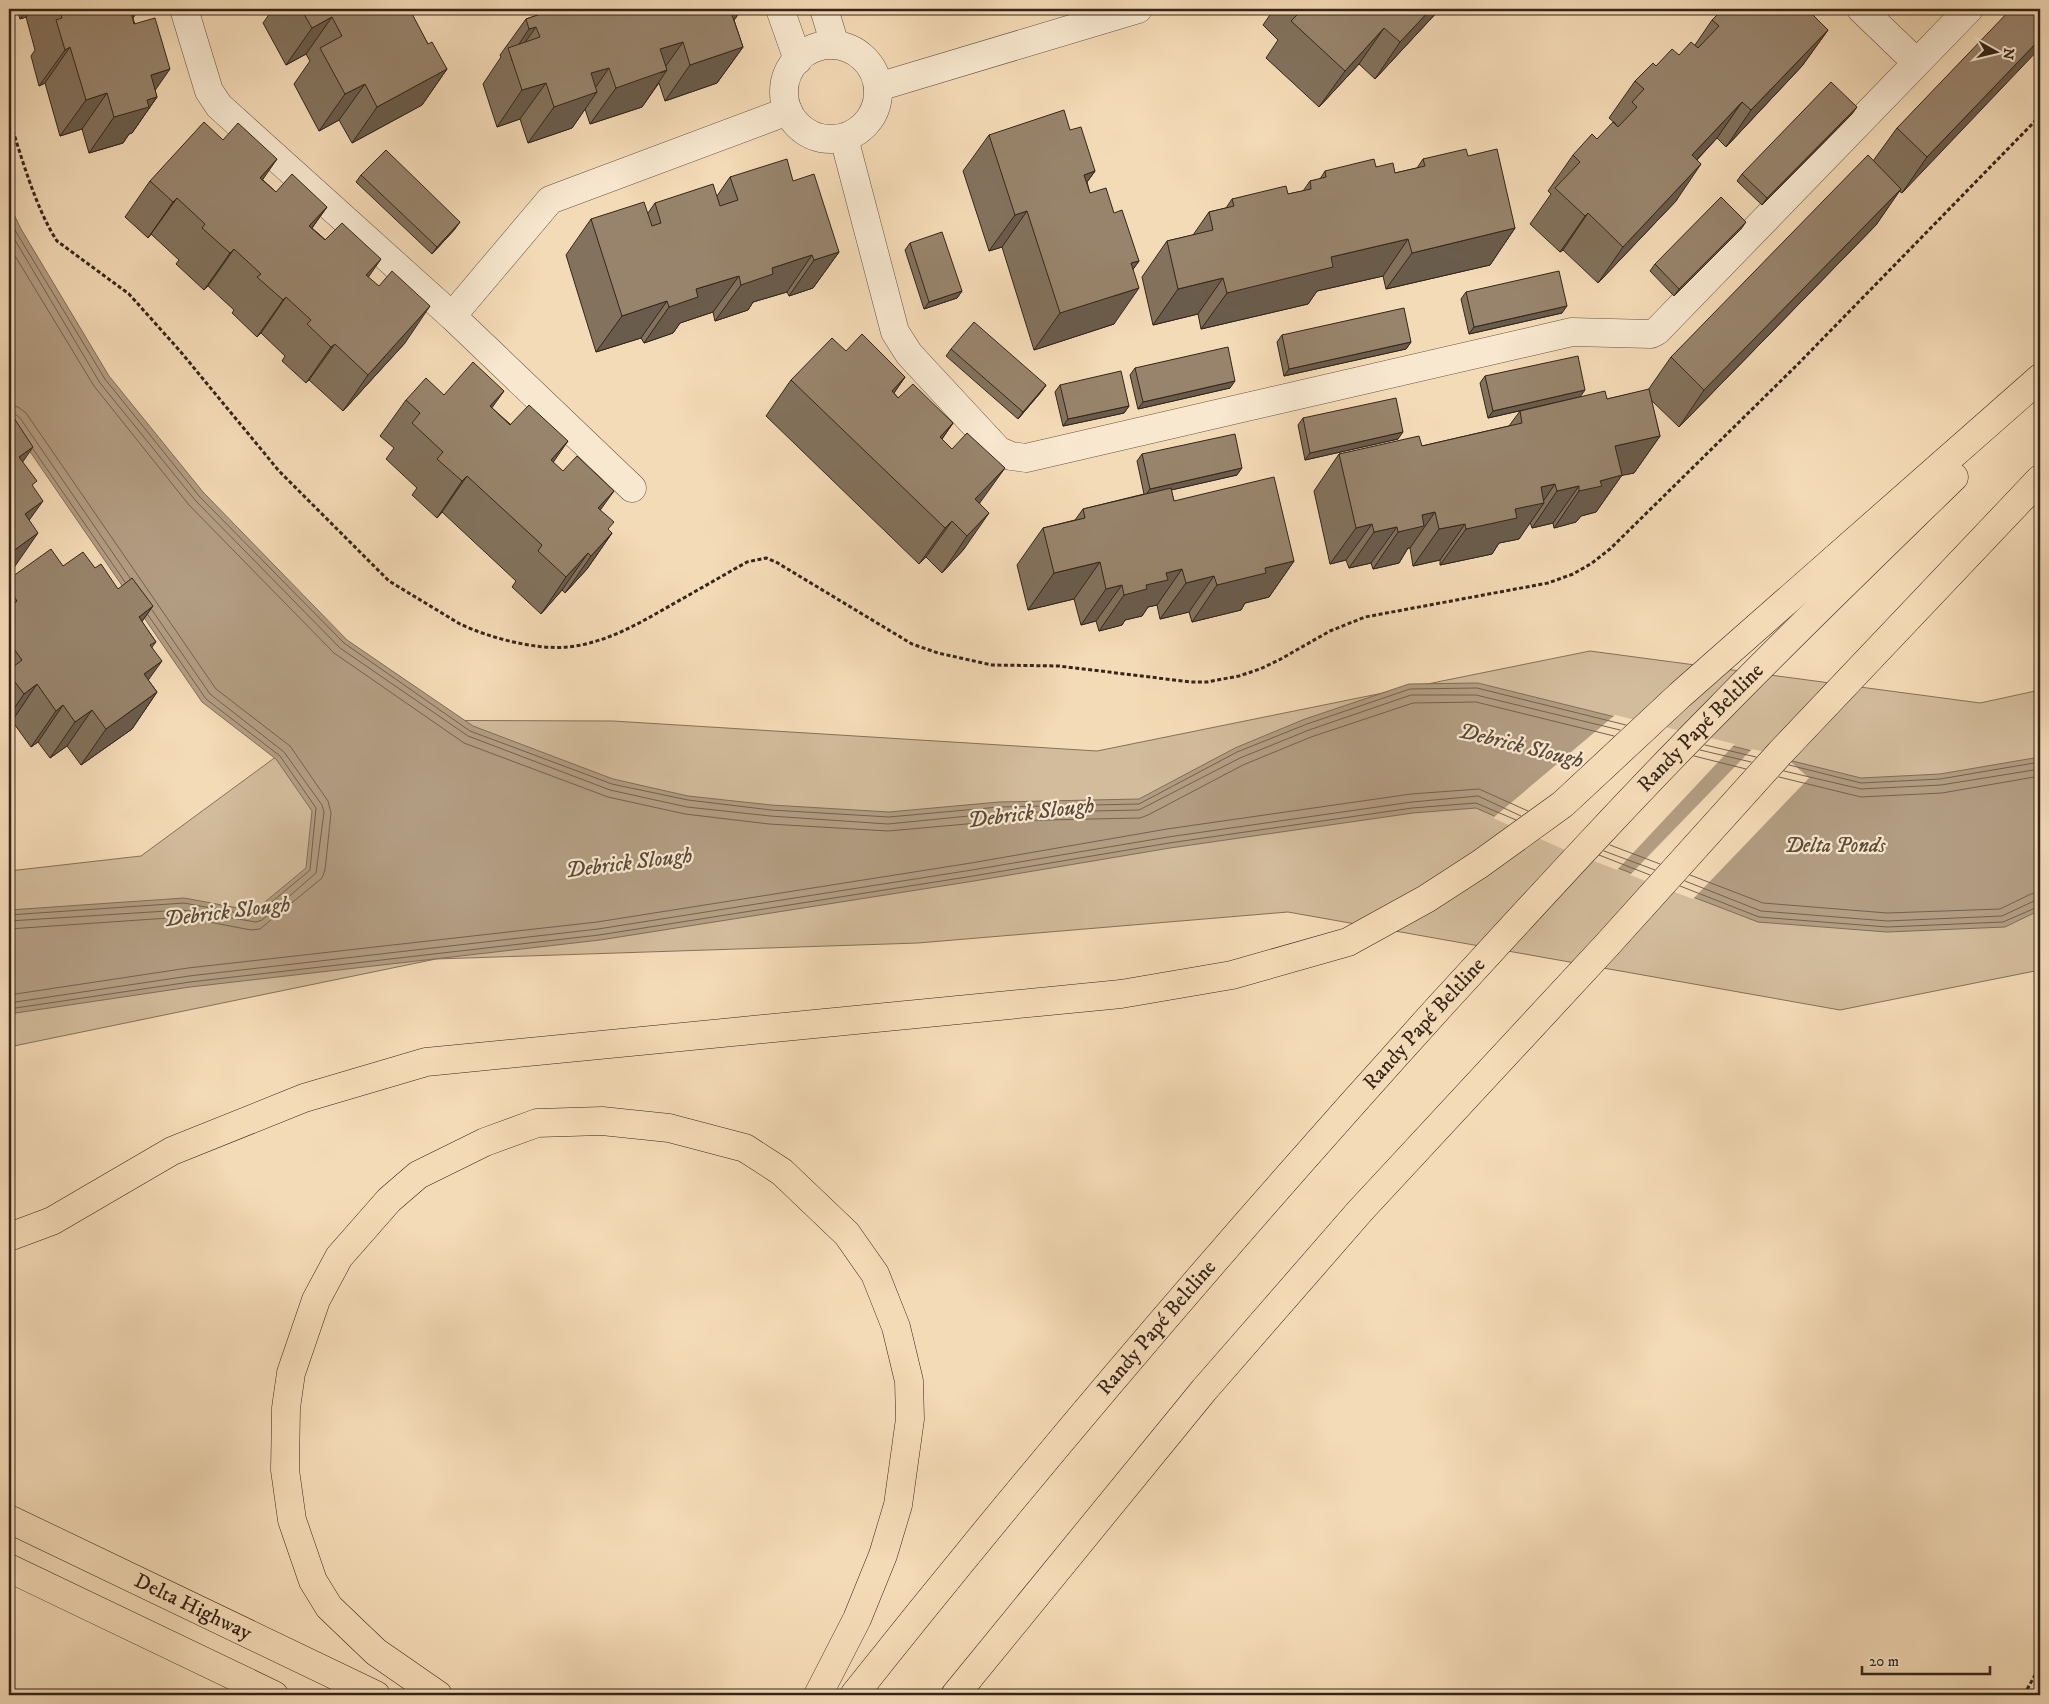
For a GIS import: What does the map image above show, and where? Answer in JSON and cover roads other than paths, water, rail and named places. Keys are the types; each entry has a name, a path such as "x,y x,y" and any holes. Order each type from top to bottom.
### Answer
{"highway":[{"path":"9,1238 52,1221 172,1151 304,1098 426,1062 1121,994 1232,975 1348,942 1426,899 1504,848 1563,804 1680,695 2040,378"},
{"name":"Randy Papé Beltline","path":"854,1695 934,1594 1112,1380 1320,1139 1527,911 1719,709 2040,391"},
{"path":"954,1695 1204,1390 1360,1211 1606,945 1780,752 2040,479"},
{"path":"438,1695 376,1652 329,1606 312,1581 292,1520 285,1470 286,1408 291,1373 316,1300 339,1258 389,1200 418,1175 485,1142 537,1123 602,1121 670,1128 745,1148 782,1172 847,1234 875,1274 896,1327 909,1381 910,1419 898,1505 883,1555 857,1619 818,1695"},
{"path":"9,1259 52,1221"},
{"name":"Delta Highway","path":"9,1519 376,1695"},
{"name":"Delta Highway","path":"9,1568 274,1695"}],"lane":[{"path":"184,9 208,91 219,106 452,316 632,488"},
{"path":"780,9 798,60"},
{"path":"824,9 834,45"},
{"path":"878,87 1138,9"},
{"path":"1862,9 1916,62"},
{"path":"844,138 895,332 909,354 999,451 1011,456 1026,458 1572,332 1651,334 1664,324 1969,9"},
{"path":"834,45 850,49 864,58 874,71 878,87 877,104 870,119 859,131 844,138 826,139 810,135 797,124 788,111 784,95 786,79 793,64 806,53 821,46 834,45"},
{"path":"452,316 550,200 788,111"}],"water":[{"name":"Debrick Slough","path":"9,204 21,229 109,376 203,492 347,640 473,726 613,779 688,796 771,805 889,812 999,802 1139,799 1235,748 1305,719 1409,684 1478,683 1861,778 1940,774 2040,757 2040,910 2005,927 1887,932 1758,922 1566,848 1476,808 1413,813 1170,848 600,940 190,987 9,1014 9,910 184,898 254,911 306,868 312,811 276,759 202,702 9,421"}],"park label":[{"name":"Delta Ponds","path":"1835,846"}]}
